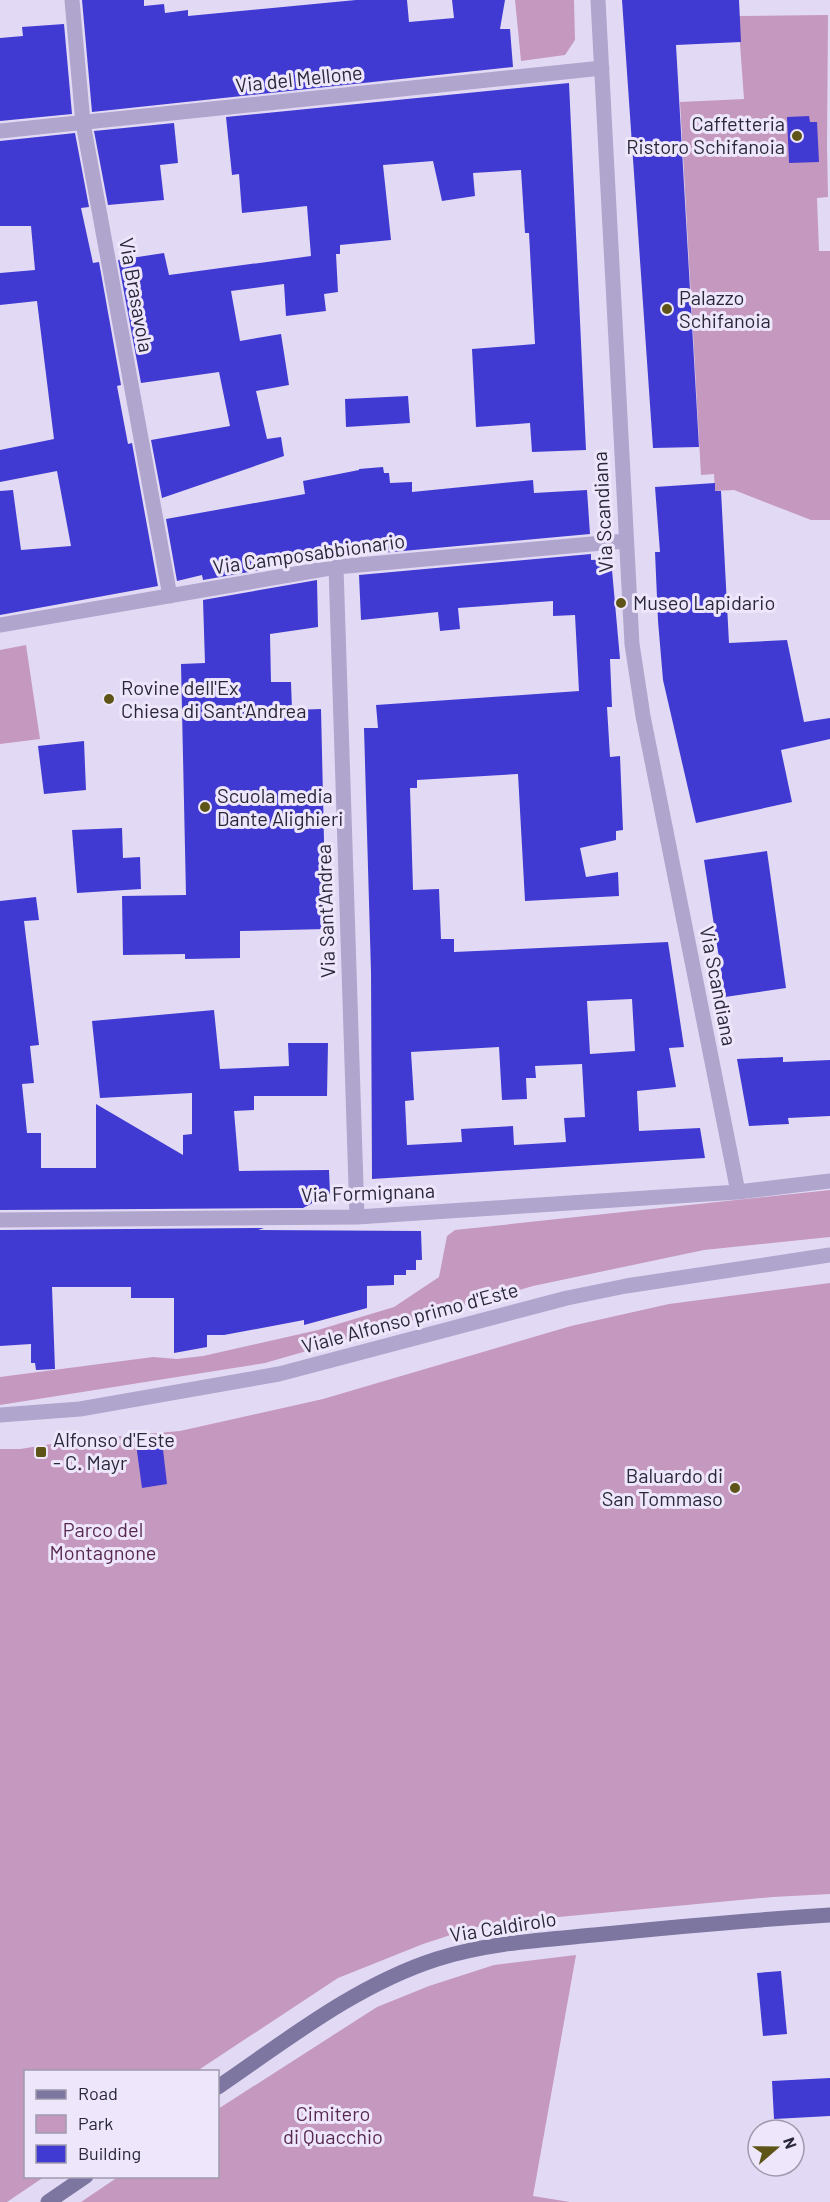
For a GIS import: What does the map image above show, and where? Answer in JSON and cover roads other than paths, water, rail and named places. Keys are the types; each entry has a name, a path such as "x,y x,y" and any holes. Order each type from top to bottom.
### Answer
{"main road":[{"name":"Via Caldirolo","path":"219,2086 341,2004 388,1980 435,1960 473,1950 524,1941 722,1922 830,1915"},
{"path":"48,2202 83,2178"}],"street":[{"name":"Via Brasavola","path":"72,0 83,123 170,596"},
{"name":"Via Scandiana","path":"598,0 629,616 643,716 738,1192"},
{"name":"Via del Mellone","path":"0,131 602,68"},
{"name":"Via Camposabbionario","path":"0,625 336,567 626,541"},
{"name":"Via Sant'Andrea","path":"336,567 357,1216"},
{"name":"Via Formignana","path":"0,1220 357,1216 738,1192 830,1181"},
{"name":"Viale Alfonso primo d'Este","path":"0,1415 87,1408 279,1374 567,1298 626,1286 830,1255"}],"place":[{"name":"Caffetteria Ristoro Schifanoia","path":"797,136"},
{"name":"Palazzo Schifanoia","path":"667,309"},
{"name":"Museo Lapidario","path":"621,603"},
{"name":"Rovine dell'Ex Chiesa di Sant'Andrea","path":"109,699"},
{"name":"Scuola media Dante Alighieri","path":"205,807"},
{"name":"Alfonso d'Este - C. Mayr","path":"41,1452"},
{"name":"Baluardo di San Tommaso","path":"735,1488"}],"park label":[{"name":"Parco del Montagnone","path":"103,1542"},
{"name":"Cimitero di Quacchio","path":"333,2126"}]}
